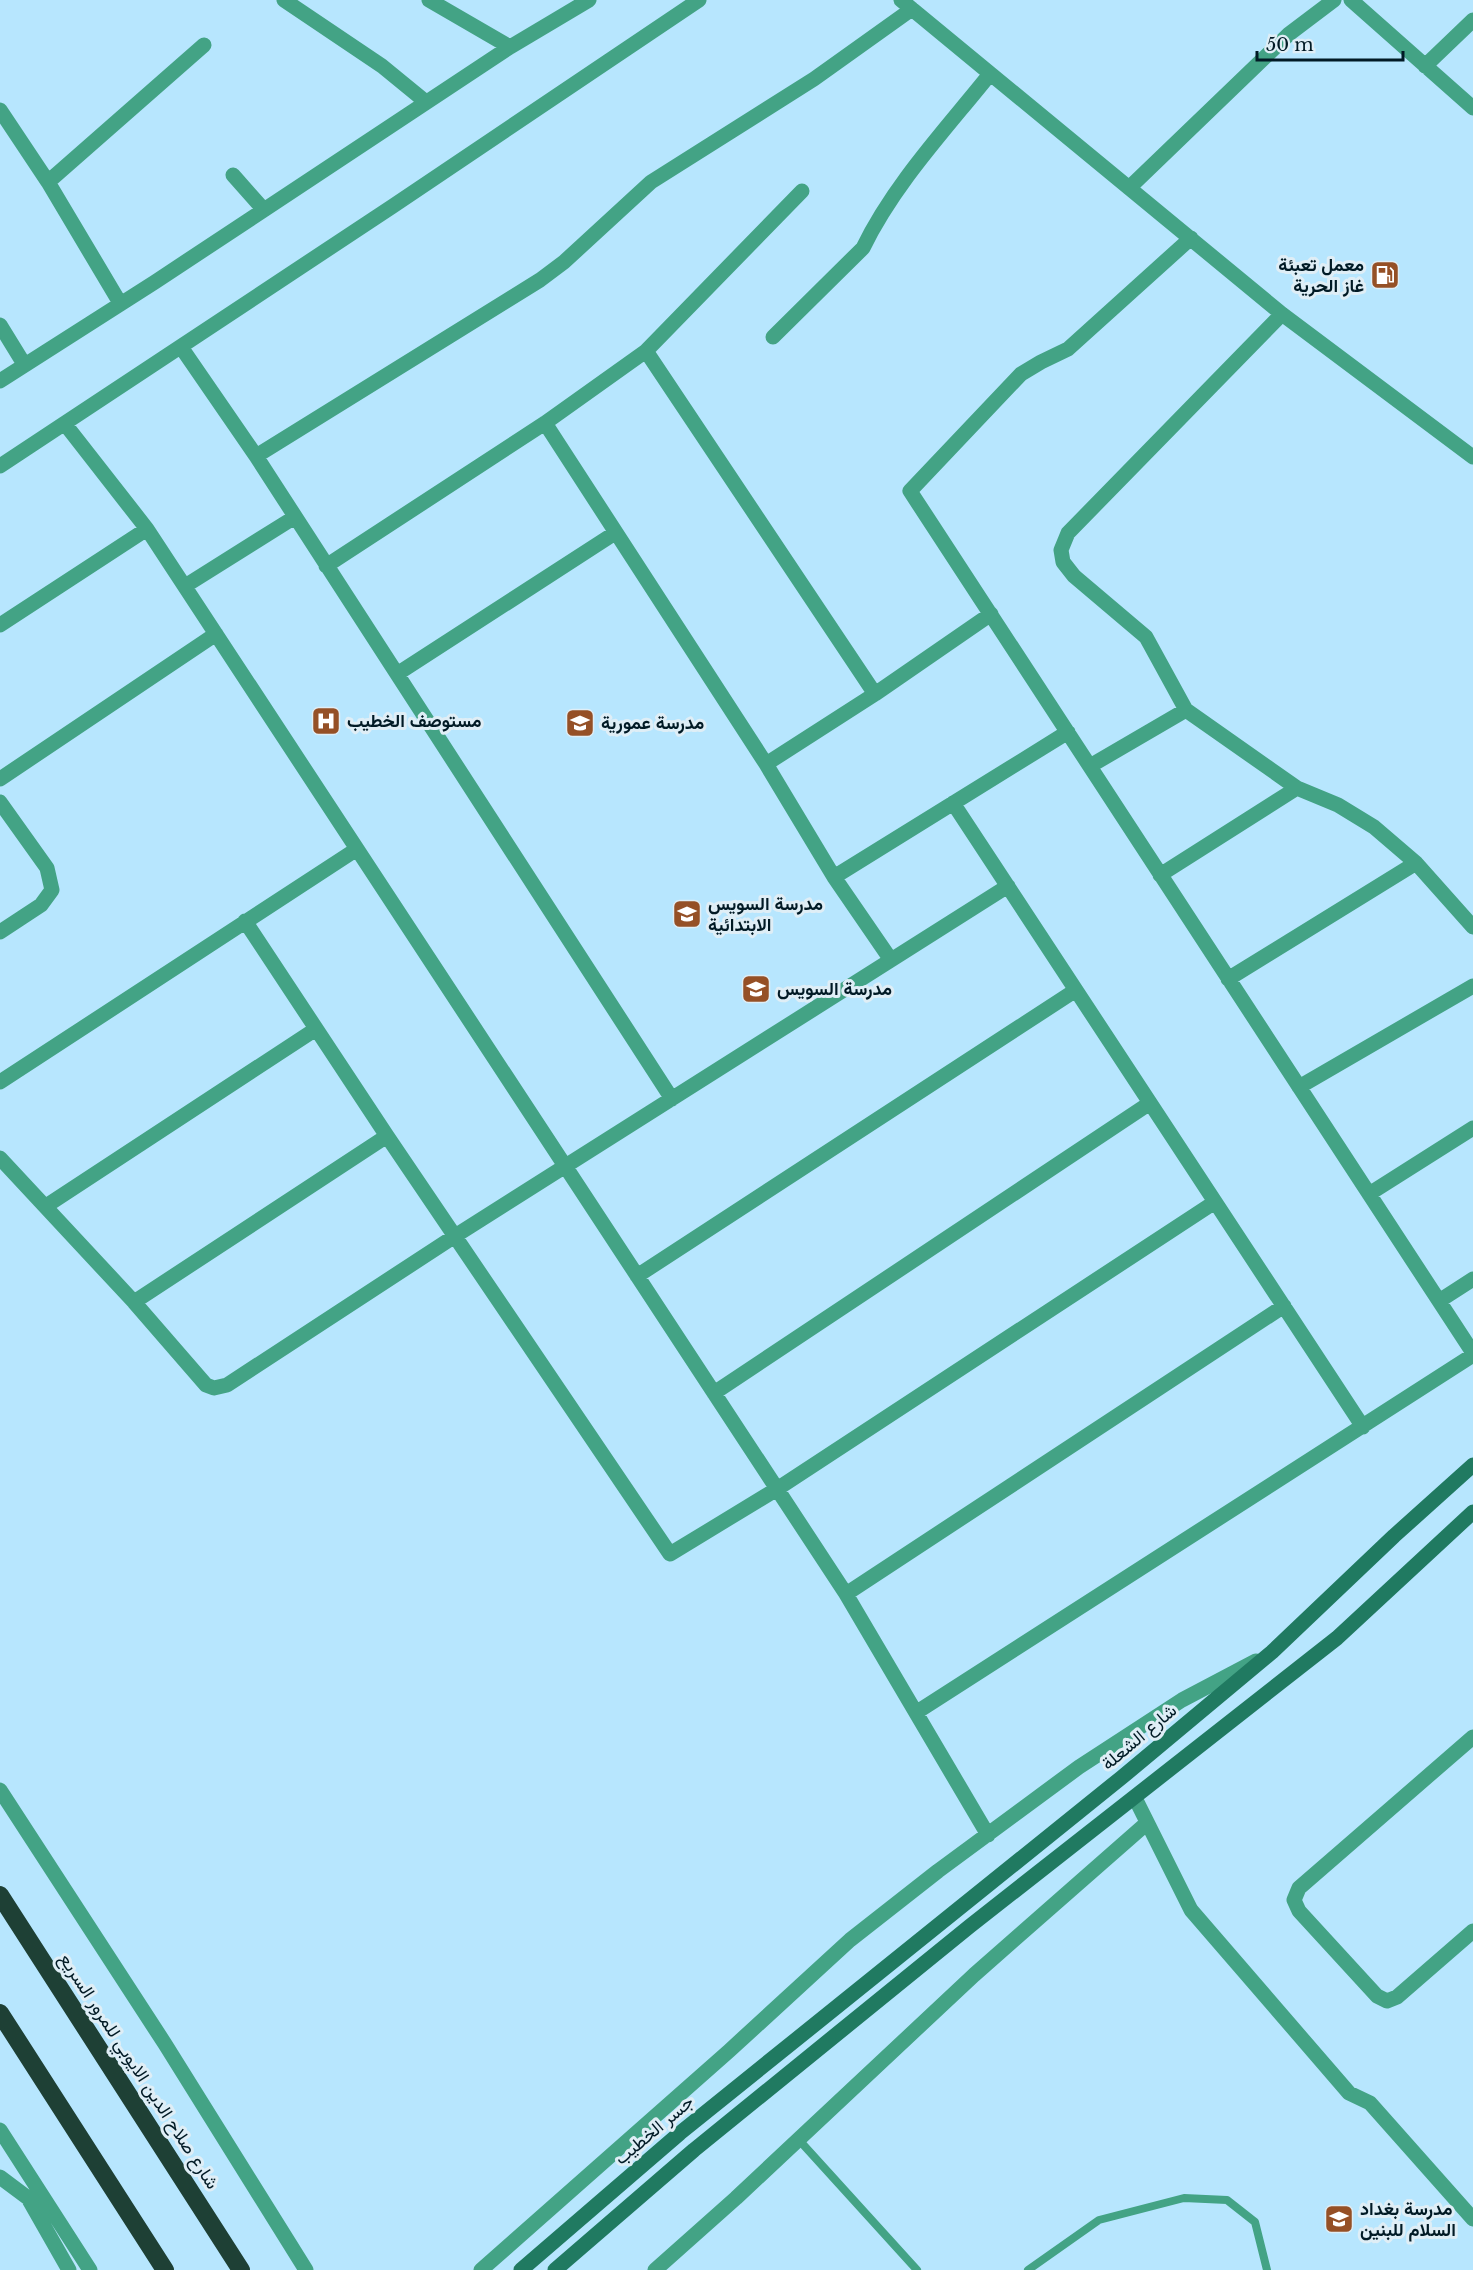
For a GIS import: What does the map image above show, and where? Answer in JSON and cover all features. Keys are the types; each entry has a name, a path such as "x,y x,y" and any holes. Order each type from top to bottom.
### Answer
{"highway":[{"name":"شارع صلاح الدين الايوبي للمرور السريع","path":"0,1895 241,2270"},
{"path":"0,2013 165,2270"}],"main road":[{"name":"شارع الشعلة","path":"816,2023 1121,1778 1272,1652 1394,1536 1473,1466"},
{"path":"555,2270 694,2150 970,1926 1337,1638 1473,1512"},
{"name":"جسر الخطيب","path":"521,2270 680,2133 816,2023"}],"street":[{"path":"284,0 382,66 426,102"},
{"path":"429,0 510,47"},
{"path":"0,466 699,0"},
{"path":"1129,188 1289,34 1334,0"},
{"path":"1351,0 1473,108"},
{"path":"0,381 510,47 585,1"},
{"path":"255,456 540,280 564,262 651,182 814,79 906,4 1282,314 1473,457"},
{"path":"1425,66 1473,21"},
{"path":"48,182 204,45"},
{"path":"773,337 863,248 905,181 990,74"},
{"path":"0,110 48,182 120,303"},
{"path":"233,175 264,210"},
{"path":"326,566 545,423 646,351 802,191"},
{"path":"917,1712 1363,1427 1473,1354 910,491 1020,374 1068,350 1191,238"},
{"path":"1282,314 1068,533 1061,550 1062,562 1074,576 1146,636 1186,710 1297,788 1338,805 1365,821 1416,863 1473,927"},
{"path":"0,325 24,364"},
{"path":"181,347 295,517 672,1099"},
{"path":"646,351 875,694"},
{"path":"545,423 766,764 834,877 891,960"},
{"path":"65,424 147,529 846,1594 988,1835"},
{"path":"185,586 295,517"},
{"path":"0,625 147,529"},
{"path":"397,674 615,534"},
{"path":"766,764 875,694 991,615"},
{"path":"0,779 216,634"},
{"path":"1090,766 1186,710"},
{"path":"834,877 1068,732"},
{"path":"1160,874 1297,788"},
{"path":"0,802 47,868 52,890 41,905 0,932"},
{"path":"953,803 1363,1427"},
{"path":"0,1082 357,849"},
{"path":"1228,979 1416,863"},
{"path":"0,1158 134,1302 206,1385 214,1388 227,1385 455,1236 1008,886"},
{"path":"245,921 387,1136 670,1554 777,1489 1215,1202"},
{"path":"1299,1087 1473,986"},
{"path":"637,1276 1077,990"},
{"path":"46,1206 316,1029"},
{"path":"714,1393 1150,1103"},
{"path":"1369,1194 1473,1128"},
{"path":"134,1302 387,1136"},
{"path":"1439,1301 1473,1280"},
{"path":"846,1594 1284,1306"},
{"path":"481,2270 729,2051 850,1940 1038,1795 1182,1700 1272,1652"},
{"path":"1473,1737 1299,1888 1294,1900 1299,1911 1377,1996 1387,2001 1397,1997 1473,1931"},
{"path":"0,1790 306,2270"},
{"path":"1135,1798 1191,1910 1348,2093 1370,2103 1473,2218"},
{"path":"655,2270 799,2140 974,1975 1147,1823"},
{"path":"0,2130 90,2270"},
{"path":"0,2177 28,2198 69,2270"}],"lane":[{"path":"799,2140 917,2270"},
{"path":"1028,2270 1099,2220 1184,2198 1227,2200 1255,2222 1267,2270"}],"place":[{"name":"معمل تعبئة غاز الحرية","path":"1385,275"},
{"name":"مستوصف الخطيب","path":"326,721"},
{"name":"مدرسة عمورية","path":"580,723"},
{"name":"مدرسة السويس الابتدائية","path":"687,914"},
{"name":"مدرسة السويس","path":"756,989"},
{"name":"مدرسة بغداد السلام للبنين","path":"1339,2219"}]}
